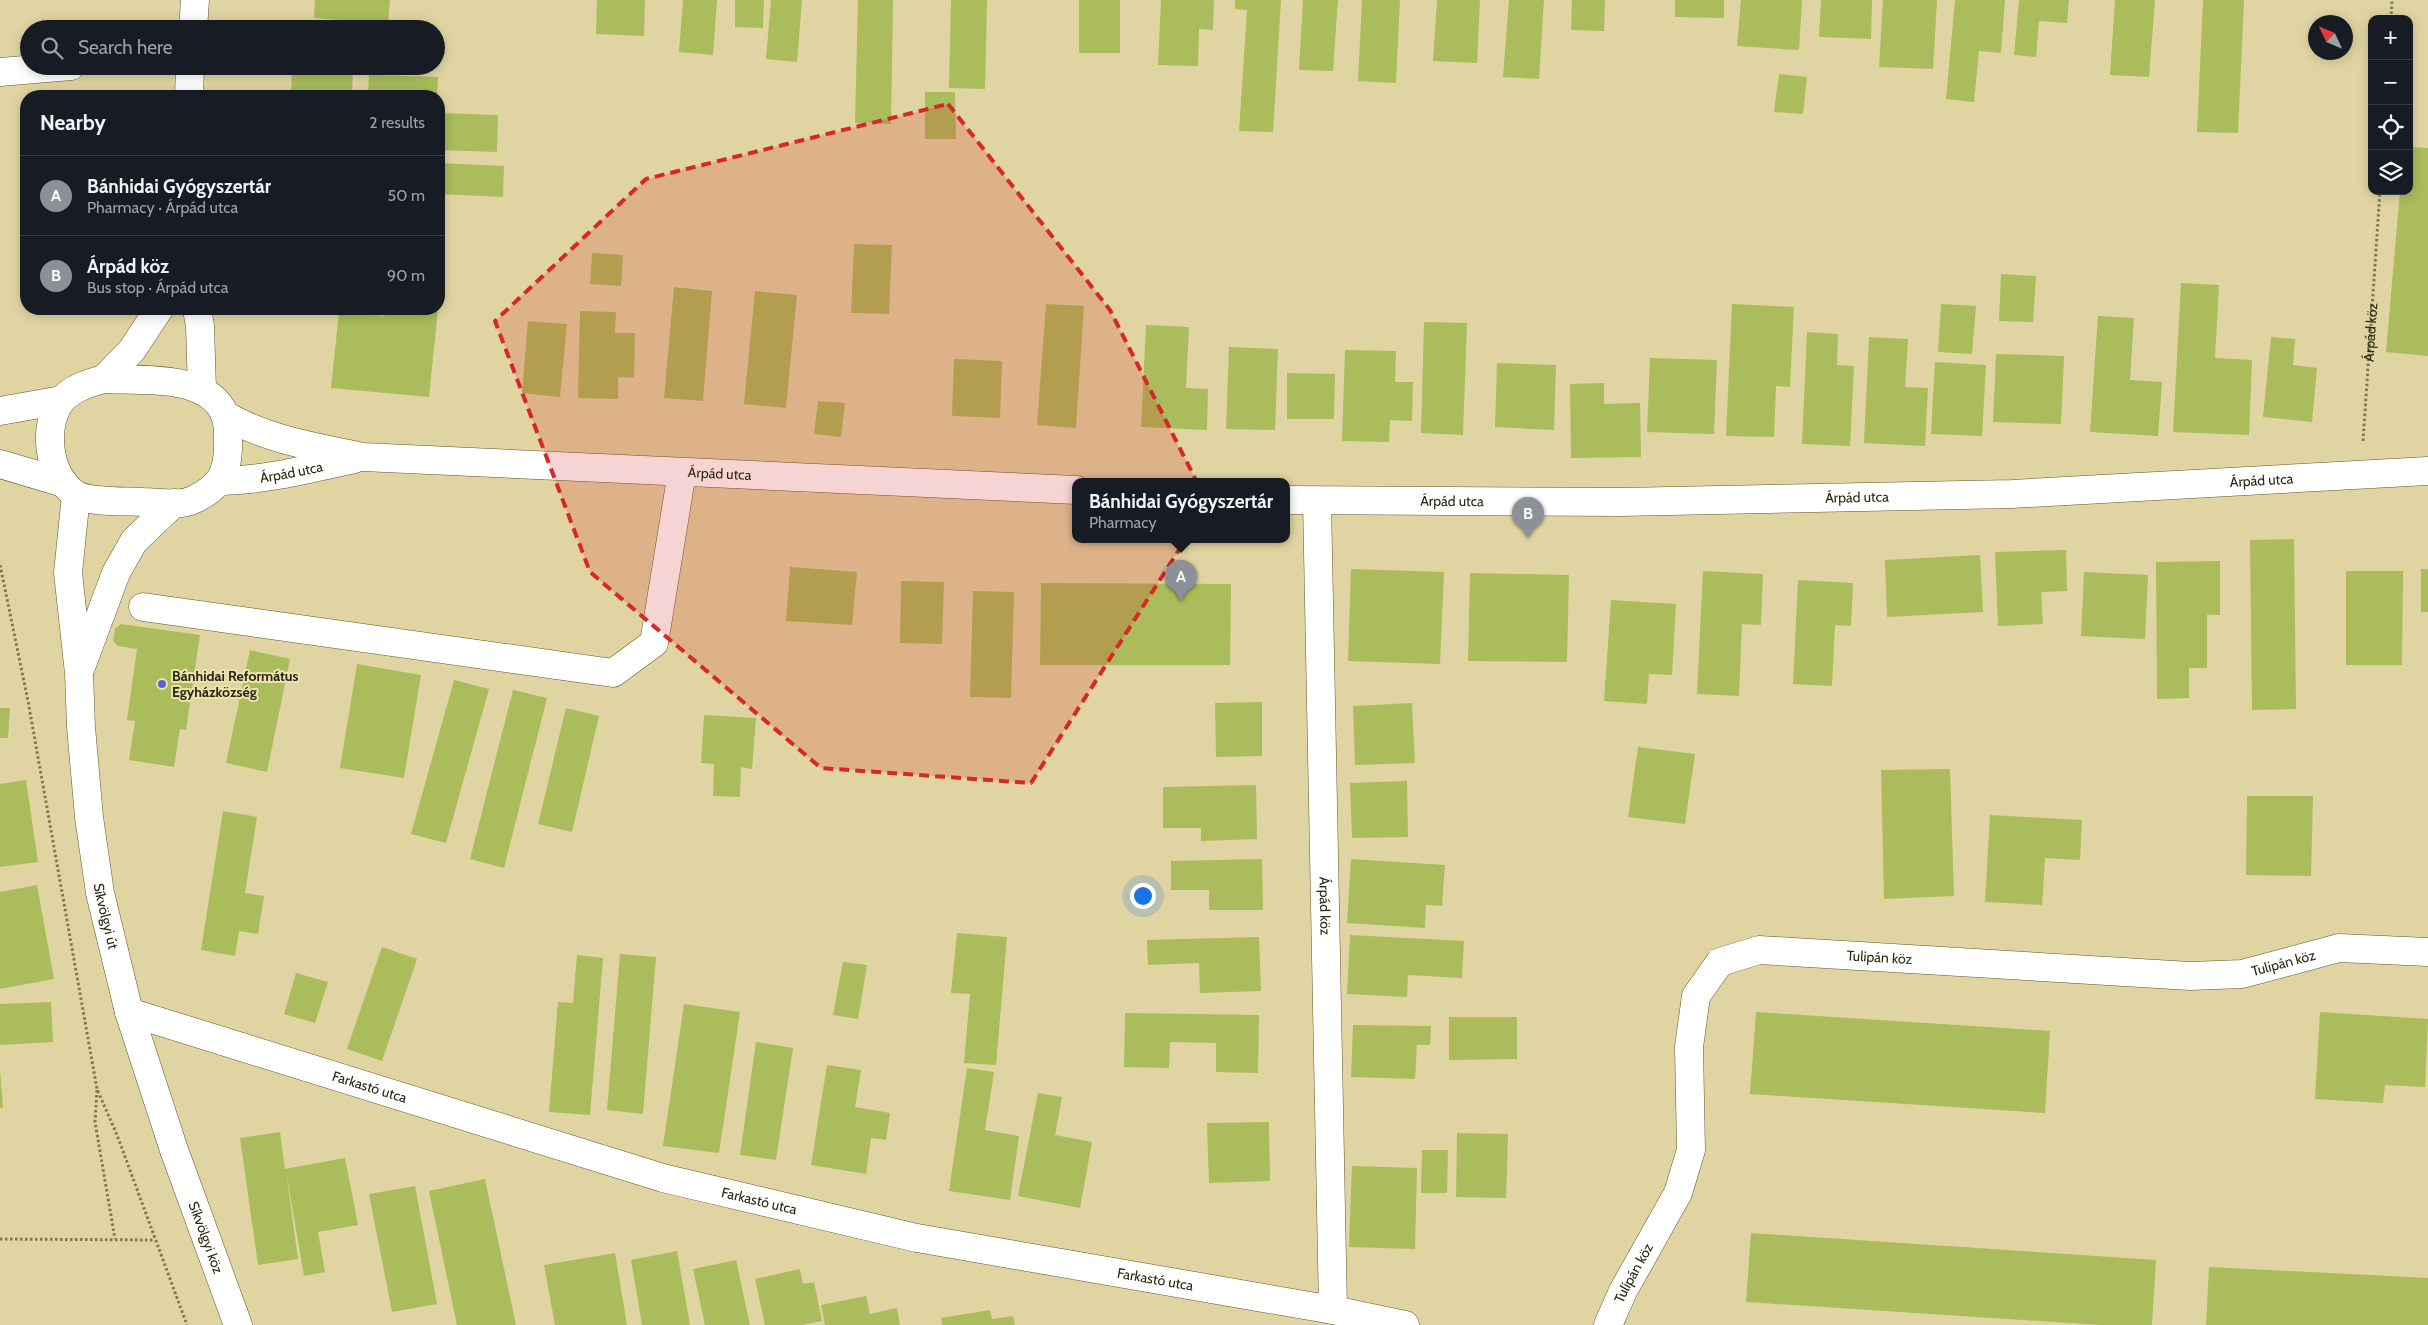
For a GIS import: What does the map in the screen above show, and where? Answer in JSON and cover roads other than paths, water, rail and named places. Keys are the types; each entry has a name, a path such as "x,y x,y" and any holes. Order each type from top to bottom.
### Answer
{"street":[{"path":"194,20 195,0"},
{"path":"0,72 20,70"},
{"path":"189,90 190,75"},
{"path":"104,379 132,350 155,315"},
{"path":"197,315 202,390"},
{"path":"0,464 70,489 92,499 174,503 192,501 208,493 220,481 228,465 228,431 225,415 216,400 202,390 182,383 104,379 74,390 62,400 53,416 50,444 55,468 70,489"},
{"path":"0,411 62,400"},
{"name":"Árpád utca","path":"225,415 247,428 286,441 363,457 1072,490"},
{"name":"Árpád utca","path":"220,481 253,480 283,476 363,457"},
{"name":"Árpád utca","path":"1290,500 1620,502 2012,494 2428,471"},
{"path":"143,607 613,672 654,643 682,472"},
{"name":"Síkvölgyi út","path":"70,489 68,573 79,673 81,727 89,817 100,893 129,1012 174,1150"},
{"name":"Árpád köz","path":"1317,501 1333,1310"},
{"name":"Síkvölgyi út","path":"79,673 116,573 134,541 174,503"},
{"name":"Tulipán köz","path":"1608,1325 1623,1291 1678,1193 1691,1150 1689,1047 1696,996 1720,962 1759,950 2190,976 2242,974 2339,948 2428,952"},
{"name":"Farkastó utca","path":"129,1012 663,1178 917,1238 1333,1310 1404,1325"},
{"name":"Síkvölgyi köz","path":"174,1150 238,1325"}],"place":[{"name":"Árpád köz","path":"1528,538"},
{"name":"Bánhidai Gyógyszertár","path":"1181,601"},
{"name":"Bánhidai Református Egyházközség","path":"162,684"}]}
